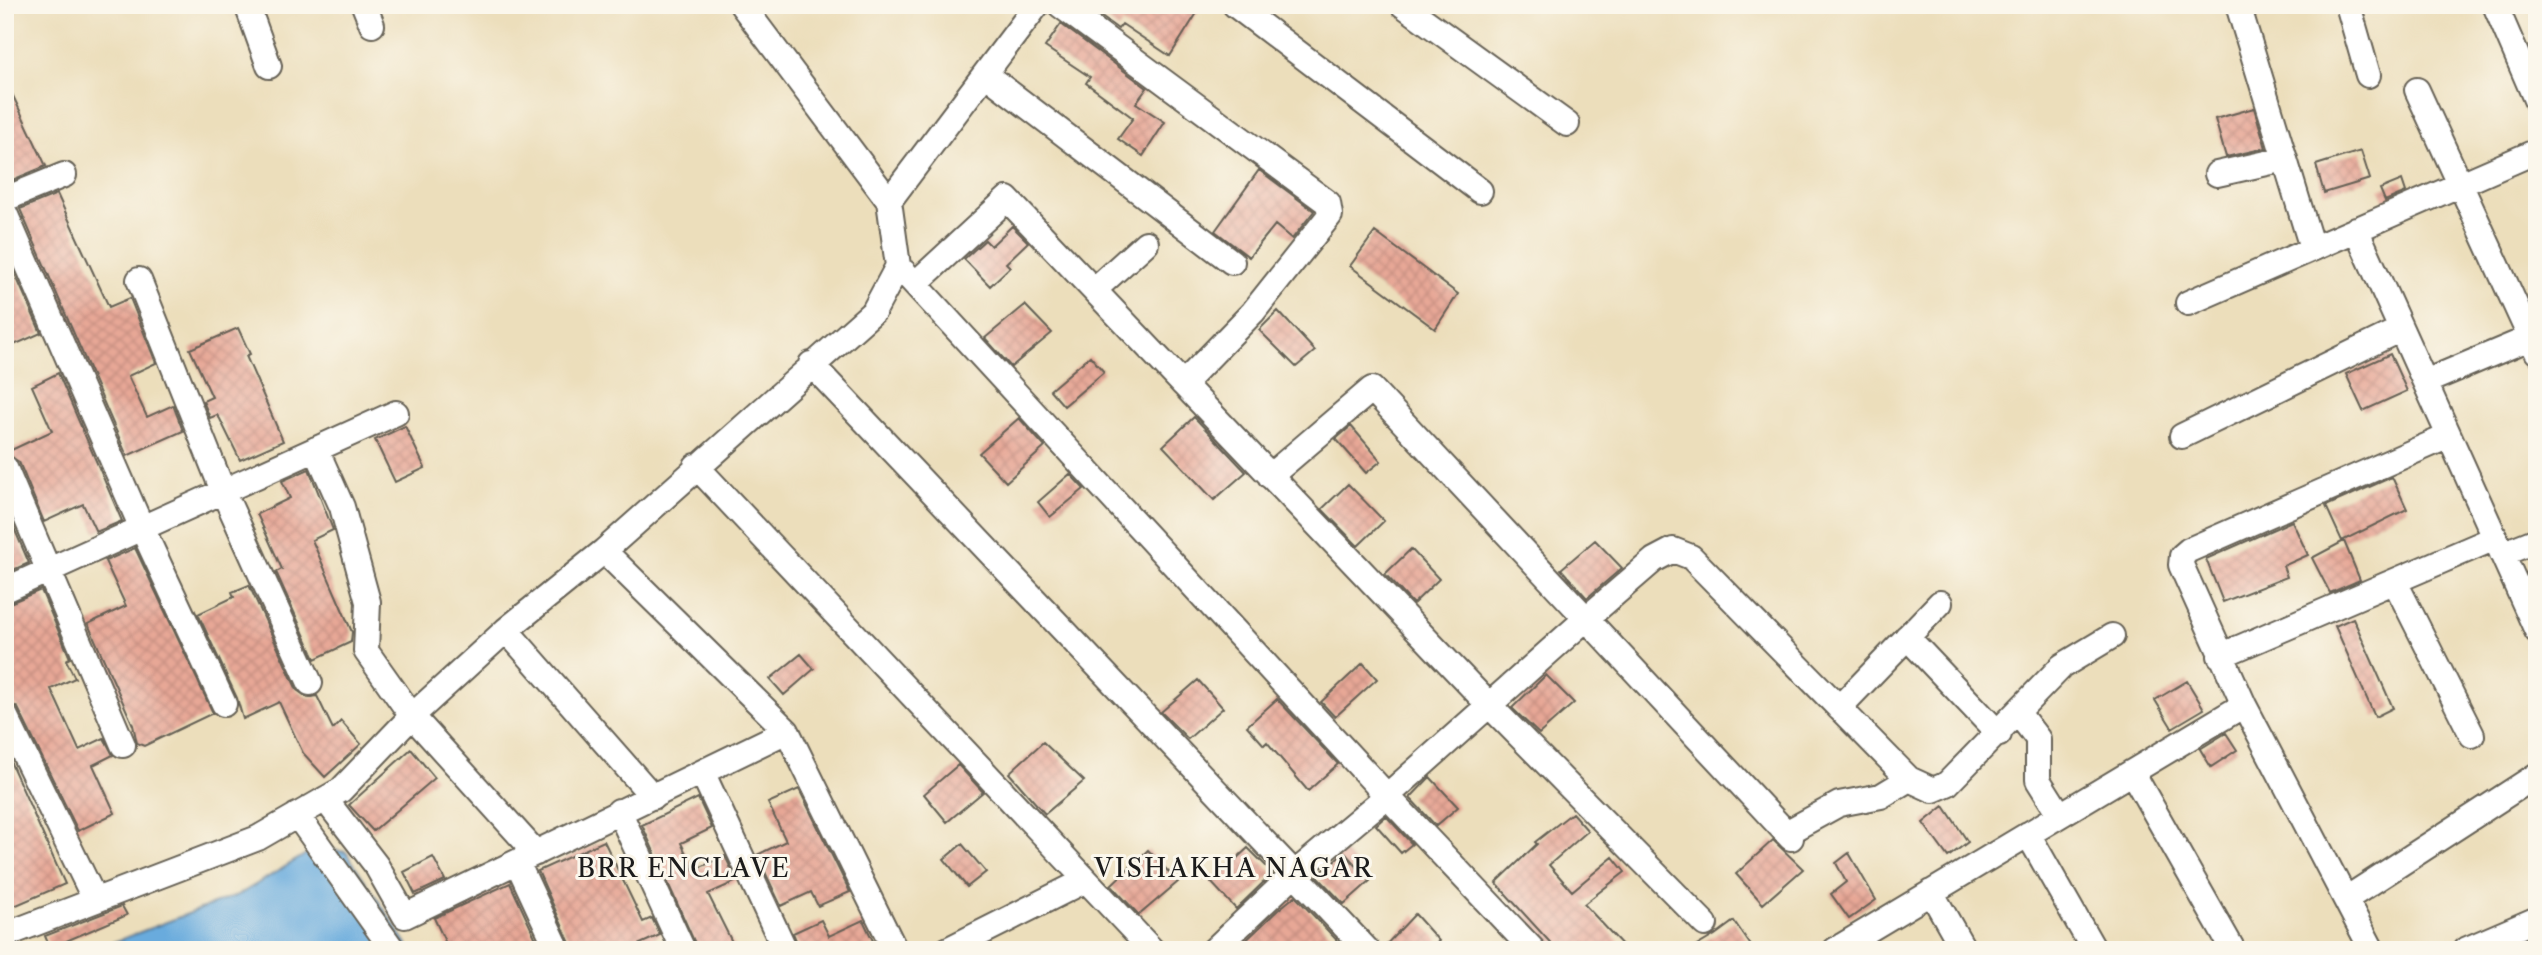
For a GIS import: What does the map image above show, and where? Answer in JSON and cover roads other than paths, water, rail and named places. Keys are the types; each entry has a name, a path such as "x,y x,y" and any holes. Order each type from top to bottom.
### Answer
{"street":[{"path":"247,5 269,66"},
{"path":"742,5 889,201 906,275 1387,796 1533,950"},
{"path":"889,201 1037,5"},
{"path":"1060,5 1328,203 1330,215 1253,312 1183,384"},
{"path":"1234,5 1480,191"},
{"path":"1403,5 1567,124"},
{"path":"2238,5 2312,247"},
{"path":"2348,5 2368,75"},
{"path":"2495,5 2537,102"},
{"path":"985,74 1232,262"},
{"path":"2417,90 2534,342 2425,382"},
{"path":"2188,303 2537,151"},
{"path":"2217,174 2285,159"},
{"path":"5,199 64,175"},
{"path":"5,935 258,838 341,790 412,716 506,630 604,551 696,466 874,311 906,275 1007,199 1489,705 1705,924"},
{"path":"5,213 141,526 224,704"},
{"path":"2356,229 2537,631"},
{"path":"1094,290 1146,243"},
{"path":"139,280 223,491 310,682"},
{"path":"2182,436 2401,329"},
{"path":"811,364 1367,950"},
{"path":"1270,476 1373,389 1789,836 1839,804 1881,796 1909,779"},
{"path":"5,590 141,526 396,413"},
{"path":"2372,950 2220,656 2181,565 2182,556 2449,436"},
{"path":"316,449 342,508 368,602 366,651 412,716 527,858 558,950"},
{"path":"696,466 1152,950"},
{"path":"5,468 123,745"},
{"path":"2220,656 2396,582 2499,546 2537,540"},
{"path":"1214,950 1295,873 1387,796 1588,617 1654,560 1673,550 1691,557 1909,779 1933,790 1947,784 1999,734 2062,666 2112,636"},
{"path":"604,551 788,732 894,950"},
{"path":"2396,582 2472,734"},
{"path":"1839,708 1940,603"},
{"path":"506,630 653,797"},
{"path":"1908,637 1999,734"},
{"path":"1835,950 2244,705"},
{"path":"2018,713 2038,739 2038,780 2060,815"},
{"path":"5,715 95,900"},
{"path":"325,799 376,865 405,916 788,732"},
{"path":"2132,772 2233,950"},
{"path":"703,774 785,950"},
{"path":"2346,899 2537,775"},
{"path":"620,811 682,950"},
{"path":"297,815 393,950"},
{"path":"2028,834 2094,950"},
{"path":"947,950 1086,880"},
{"path":"1931,892 1964,950"},
{"path":"2465,950 2537,919"}],"water":[{"path":"316,848 346,852 411,950 93,950 240,894"}],"district":[{"name":"BRR ENCLAVE","path":"684,868"},
{"name":"VISHAKHA NAGAR","path":"1234,868"}]}
